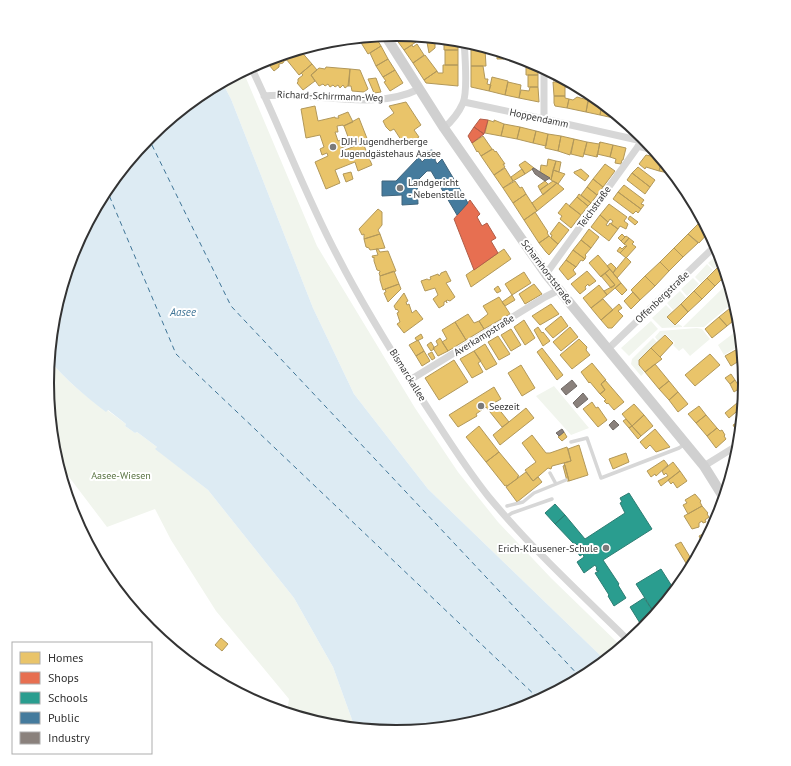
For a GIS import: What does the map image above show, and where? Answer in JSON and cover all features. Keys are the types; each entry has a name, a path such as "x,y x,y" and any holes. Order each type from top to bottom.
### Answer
{"street":[{"name":"Scharnhorststraße","path":"389,41 444,128 546,274 670,426 686,443 704,466 720,491"},
{"path":"444,128 451,122 464,102 464,48"},
{"name":"Bismarckallee","path":"253,72 311,203 338,258 410,380 464,462 506,517 553,568 625,636"},
{"path":"544,75 544,118"},
{"name":"Richard-Schirrmann-Weg","path":"264,96 289,94 378,100 394,97 419,89"},
{"name":"Hoppendamm","path":"464,102 544,118 637,141"},
{"name":"Teichstraße","path":"546,274 640,144"},
{"name":"Offenbergstraße","path":"608,349 710,251"},
{"name":"Averkampstraße","path":"410,380 545,297 559,290"},
{"path":"704,466 731,449"}],"lane":[{"path":"571,442 587,438 601,478 679,448 686,443"},
{"path":"550,473 556,484"},
{"path":"507,506 523,502 534,493 566,480"},
{"path":"506,517 512,513 552,500"}],"green space":[{"path":"245,76 317,246 415,408 458,472 498,522 551,578 618,643 601,656 428,489 354,394 313,308 231,99 225,87"},
{"path":"713,258 717,267 714,269 708,263"},
{"path":"707,264 713,270 701,283 695,277"},
{"path":"693,278 699,284 687,296 681,289"},
{"path":"724,287 729,306 704,327 683,327"},
{"path":"680,291 686,298 673,310 667,303"},
{"path":"666,305 672,311 667,317 675,326 678,324 682,327 662,328 652,318"},
{"path":"651,321 658,329 629,356 621,348"},
{"path":"697,328 702,329 710,339 690,356 683,348 679,351 673,345 675,343 665,334 658,341 655,337 660,331"},
{"path":"734,333 736,348 724,355 718,345"},
{"path":"653,338 657,342 639,360 638,365 644,373 641,376 631,364 632,359"},
{"name":"Aasee-Wiesen","path":"54,365 83,394 126,424 125,426 135,433 137,432 157,447 156,449 208,490 294,598 333,667 353,722 288,708 289,699 216,611 171,540 155,509 107,527 65,471 56,428 54,405"},
{"path":"554,386 589,428 571,435 536,396"}],"water":[{"name":"Aasee","path":"225,87 231,99 313,308 354,394 428,489 601,656 586,667 547,690 505,707 484,713 440,722 418,724 396,725 353,722 333,667 294,598 208,490 155,449 157,447 137,432 135,433 125,426 126,424 108,410 106,412 91,400 55,367 54,361 56,338 65,294 80,252 99,212 124,175 154,141 187,112"}],"building: Homes":[{"path":"398,41 416,42 416,42 404,50"},
{"path":"378,42 381,46 368,54 361,43"},
{"path":"427,43 435,44 435,48 429,53"},
{"path":"417,44 424,55 413,63 404,50"},
{"path":"444,45 458,47 458,50 444,50"},
{"path":"381,46 388,59 376,66 370,53"},
{"path":"445,50 458,50 458,65 445,65"},
{"path":"471,50 485,53 486,66 471,66"},
{"path":"303,54 312,64 299,75 286,59"},
{"path":"425,55 437,71 424,80 413,63"},
{"path":"286,59 287,60 283,63 279,64 279,67 274,71 269,65"},
{"path":"388,59 395,70 383,77 376,66"},
{"path":"312,64 317,70 311,75 315,81 303,90 297,83 298,79 303,75 301,73"},
{"path":"443,65 458,65 458,86 426,83 424,80 437,71 438,73 443,73"},
{"path":"471,66 483,66 485,79 488,79 487,84 491,85 489,91 471,87"},
{"path":"326,67 350,69 349,85 345,88 343,85 340,88 338,85 335,87 333,85 330,87 328,84 325,86 323,84 319,86 311,75 319,68 325,69"},
{"path":"526,67 538,72 538,75 526,75"},
{"path":"350,69 360,70 368,89 364,92 352,91 351,86 348,86"},
{"path":"395,70 403,83 390,91 384,82 386,81 383,77"},
{"path":"528,75 538,75 538,87 528,87"},
{"path":"492,77 508,81 505,95 489,91"},
{"path":"376,78 381,92 374,93 368,79"},
{"path":"508,82 521,85 519,98 505,95"},
{"path":"553,82 557,82 566,87 565,96 554,96"},
{"path":"530,87 538,87 539,102 519,98 521,90 529,91"},
{"path":"554,96 565,96 565,98 569,99 567,108 555,106"},
{"path":"577,97 588,100 586,112 567,108 569,99 573,100"},
{"path":"588,101 601,110 600,115 586,112"},
{"path":"406,102 421,125 414,130 419,137 405,146 394,129 390,131 383,121 394,113 389,106"},
{"name":"DJH Jugendherberge Jugendgästehaus Aasee","path":"315,106 318,121 335,117 339,118 338,116 348,112 353,122 343,126 337,126 338,132 335,132 338,141 343,139 346,146 341,148 342,151 363,143 372,165 358,171 355,162 335,170 340,183 326,189 315,162 328,156 327,153 322,155 320,149 324,147 320,135 306,138 301,109"},
{"path":"601,110 609,116 609,117 600,115"},
{"path":"359,118 368,141 355,146 354,144 351,145 344,126"},
{"path":"488,120 494,122 494,120 504,124 501,136 485,133"},
{"path":"504,124 520,127 517,139 501,136"},
{"path":"520,127 536,131 533,143 517,139"},
{"path":"536,131 548,134 546,146 533,143"},
{"path":"548,134 561,136 558,151 545,148"},
{"path":"483,136 492,149 481,156 472,143"},
{"path":"561,136 574,139 570,155 558,151"},
{"path":"574,139 587,142 583,157 571,154"},
{"path":"587,142 599,144 600,142 597,157 584,154"},
{"path":"600,142 613,145 610,157 598,154"},
{"path":"613,145 626,148 621,164 615,163 616,159 610,157"},
{"path":"493,149 505,164 503,164 505,167 494,175 481,156"},
{"path":"646,155 651,156 660,167 659,171 646,167 645,169 639,164"},
{"path":"548,159 556,161 551,180 540,172 541,165 547,166"},
{"path":"525,161 534,168 525,174 519,165"},
{"path":"556,161 561,162 559,172 553,170"},
{"path":"605,164 615,171 603,187 593,179"},
{"path":"638,167 655,180 650,187 632,173"},
{"path":"660,167 665,172 659,171"},
{"path":"505,168 513,181 503,188 494,175"},
{"path":"522,169 525,174 513,181 511,177"},
{"path":"581,169 589,176 585,181 574,173"},
{"path":"553,170 565,174 558,184 551,180"},
{"path":"351,172 353,179 346,182 343,174"},
{"path":"632,173 650,187 645,194 627,180"},
{"path":"593,179 603,187 597,195 587,187"},
{"path":"515,181 520,188 522,187 526,194 513,203 503,188"},
{"path":"545,181 548,184 540,190 538,186"},
{"path":"553,181 557,183 543,195 540,190"},
{"path":"557,183 564,189 537,211 532,203"},
{"path":"624,185 644,200 641,204 644,205 641,209 618,192"},
{"path":"587,187 597,195 591,203 581,195"},
{"path":"618,192 641,209 638,213 636,211 633,214 613,199"},
{"path":"526,194 537,211 524,220 513,203"},
{"path":"579,194 591,203 588,206 577,197"},
{"path":"577,197 588,206 581,215 569,206"},
{"path":"566,203 581,215 571,228 560,219 562,216 558,213"},
{"path":"609,204 627,217 624,221 628,224 626,229 620,226 618,229 611,224 613,221 610,219 608,222 600,215"},
{"path":"378,209 382,212 382,225 378,230 380,234 364,239 364,234 362,235 359,229"},
{"path":"535,212 549,236 539,243 524,220"},
{"path":"600,215 608,222 606,225 608,226 610,223 618,229 609,241 591,227"},
{"path":"630,216 638,222 635,225 628,219"},
{"path":"559,222 569,230 558,244 551,238 552,235 550,234"},
{"path":"698,224 704,237 699,243 688,234"},
{"path":"589,229 599,237 591,248 581,240"},
{"path":"380,234 385,248 370,250 366,247 364,239"},
{"path":"622,234 625,237 621,241 618,238"},
{"path":"688,234 698,243 683,257 674,248"},
{"path":"549,236 558,244 549,255 539,243"},
{"path":"626,236 629,238 624,244 621,241"},
{"path":"629,238 634,242 632,244 636,247 626,258 620,253 627,246 624,244"},
{"path":"581,240 591,248 585,255 585,259 573,250"},
{"path":"625,246 626,247 620,253 617,251 620,247 622,249"},
{"path":"674,248 683,257 669,271 660,262"},
{"path":"376,249 380,252 388,251 396,271 380,276 380,271 377,270 374,257 373,258 372,256 378,255"},
{"path":"504,249 511,259 471,287 466,275"},
{"path":"573,250 585,259 583,261 581,260 576,267 566,260"},
{"path":"598,255 610,269 601,277 589,263"},
{"path":"626,257 631,262 617,278 613,273"},
{"path":"566,260 576,267 573,270 576,274 568,280 559,269"},
{"path":"660,262 669,271 655,286 645,276"},
{"path":"611,263 616,268 613,273 607,266"},
{"path":"717,268 721,280 715,286 707,278"},
{"path":"610,269 621,283 607,295 604,291 615,285 605,273"},
{"path":"394,271 399,284 383,290 380,276"},
{"path":"446,271 451,281 446,283 455,297 450,301 447,300 444,302 444,305 439,308 433,299 438,295 435,288 425,291 421,281 427,279 429,280 431,279 430,277 438,274 439,276 441,273"},
{"path":"587,271 596,281 589,286 588,284 585,287 586,289 580,294 571,284"},
{"path":"524,272 531,283 512,295 505,284"},
{"path":"605,273 615,285 611,288 601,276"},
{"path":"645,276 655,286 640,300 631,290"},
{"path":"707,278 715,286 702,299 694,291"},
{"path":"621,283 627,290 622,295 615,288"},
{"path":"399,284 401,289 388,302 384,293 386,292 385,289"},
{"path":"534,284 542,294 525,304 519,294"},
{"path":"599,285 607,295 591,308 583,298"},
{"path":"498,286 501,291 497,293 494,289"},
{"path":"694,291 702,299 688,312 681,304"},
{"path":"633,292 640,300 631,309 624,301"},
{"path":"404,293 408,301 406,302 407,305 409,304 412,313 416,310 423,319 404,333 397,324 400,322 397,313 399,312 394,306"},
{"path":"512,295 515,300 505,306 502,302"},
{"path":"499,297 510,314 484,329 479,321 488,314 483,306"},
{"path":"603,299 613,310 601,320 591,308"},
{"path":"551,304 559,314 540,325 532,316"},
{"path":"619,304 622,308 618,311 623,316 612,328 608,328 601,320"},
{"path":"681,304 688,312 675,325 667,317"},
{"path":"729,309 732,322 727,326 719,317"},
{"path":"468,314 474,323 479,321 484,329 466,340 455,322"},
{"path":"561,316 568,326 553,338 545,329"},
{"path":"719,317 727,326 712,338 705,329"},
{"path":"524,320 535,338 525,345 514,327"},
{"path":"455,322 466,340 448,351 442,342 447,339 442,330"},
{"path":"538,327 550,341 543,346 534,330"},
{"path":"570,327 578,337 561,351 553,342"},
{"path":"511,329 521,345 511,351 501,335"},
{"path":"421,334 423,338 417,341 415,338"},
{"path":"665,335 673,343 660,357 651,348"},
{"path":"498,336 510,354 499,360 488,342"},
{"path":"440,338 448,351 438,356 433,348 438,345 436,341"},
{"path":"579,339 587,347 586,350 590,355 572,369 560,355"},
{"path":"418,340 424,351 416,356 409,345"},
{"path":"431,342 434,349 431,351 427,345"},
{"path":"485,344 497,364 486,370 474,351"},
{"path":"542,348 563,375 557,380 537,352"},
{"path":"651,348 662,359 645,372 639,365 639,360"},
{"path":"736,350 737,362 731,366 725,356"},
{"path":"424,351 430,361 422,366 416,356"},
{"path":"474,351 481,361 478,363 483,372 472,378 460,359"},
{"path":"432,352 435,358 432,360 428,354"},
{"path":"710,354 720,365 695,386 685,375"},
{"path":"454,360 468,382 439,400 425,378"},
{"path":"592,363 606,380 601,384 605,390 600,394 581,372"},
{"path":"655,364 669,381 659,389 645,372"},
{"path":"521,365 535,388 522,396 508,373"},
{"path":"731,374 735,380 730,384 725,378"},
{"path":"605,380 624,402 614,410 604,401 606,400 600,394 605,390 601,384"},
{"path":"735,380 738,385 738,390 734,392 730,384"},
{"path":"669,381 678,392 669,400 659,389"},
{"name":"Seezeit","path":"494,387 501,399 494,403 509,422 502,427 486,407 476,414 477,416 458,427 449,415"},
{"path":"678,392 688,404 678,412 669,400"},
{"path":"592,402 596,408 598,407 607,420 598,427 583,409"},
{"path":"737,403 736,412 729,418 725,413"},
{"path":"634,404 644,415 632,426 622,414"},
{"path":"699,406 706,415 696,423 688,414"},
{"path":"526,408 534,418 500,445 493,435"},
{"path":"644,415 653,426 641,436 632,426"},
{"path":"706,415 717,428 707,436 696,423"},
{"path":"626,419 632,426 629,428 623,421"},
{"path":"479,426 499,452 486,462 466,437"},
{"path":"632,426 641,436 638,439 629,428"},
{"path":"717,428 720,431 722,430 726,439 716,448 707,436"},
{"path":"655,429 670,447 656,452 650,445 646,449 640,442"},
{"path":"564,432 567,437 562,441 558,437"},
{"path":"532,435 546,453 567,447 571,461 552,466 551,469 548,468 533,481 525,470 536,462 522,443"},
{"path":"579,445 588,475 569,481 564,463 571,461 568,449"},
{"path":"499,452 519,476 507,486 505,486 486,462"},
{"path":"626,453 629,462 613,469 609,459"},
{"path":"664,460 668,465 656,476 655,474 651,477 647,471"},
{"path":"673,462 680,471 661,486 658,481 668,476 666,473 664,475 662,471"},
{"path":"565,465 569,481 567,481 563,466"},
{"path":"680,471 687,481 677,488 673,482 671,484 668,480"},
{"path":"526,472 533,481 538,477 542,482 517,502 506,487"},
{"path":"695,494 701,501 702,506 688,514 683,505 687,503 685,500"},
{"path":"702,506 708,513 707,514 709,517 705,520 706,522 703,523 702,521 699,523 699,527 692,529 684,516"},
{"path":"681,542 690,557 686,563 675,545"},
{"path":"221,638 228,644 222,651 215,645"}],"building: Shops":[{"path":"480,119 488,120 484,134 474,127"},
{"path":"474,127 484,134 472,143 468,136"},
{"path":"470,200 480,214 477,217 482,226 487,223 496,238 491,241 498,253 474,270 454,219"}],"building: Schools":[{"path":"629,493 652,529 603,560 619,584 618,585 626,598 614,606 595,573 599,571 597,571 595,565 584,573 577,562 584,557 583,554 580,556 575,549 578,546 575,543 574,544 555,524 565,515 585,539 625,513 620,503 622,502 620,498"},
{"path":"555,504 565,515 555,524 545,513"},
{"path":"661,569 671,585 652,609 636,584"},
{"path":"644,598 652,609 639,622 630,607"}],"building: Public":[{"name":"Landgericht - Nebenstelle","path":"432,150 437,154 435,160 437,164 442,159 468,203 457,215 431,171 427,171 417,181 418,204 402,205 402,195 382,196 382,181 396,181 419,157 422,162 425,159 425,153"}],"building: Industry":[{"path":"534,168 550,178 545,181 535,174 532,169"},
{"path":"572,380 577,386 566,395 561,389"},
{"path":"583,393 588,399 577,408 573,403"},
{"path":"614,420 619,425 613,430 609,425"},
{"path":"562,429 564,432 559,436 556,433"}],"ferry route":[{"path":"151,144 231,306 576,673"},
{"path":"109,196 176,354 535,695"}],"place":[{"name":"DJH Jugendherberge Jugendgästehaus Aasee","path":"333,147"},
{"name":"Landgericht - Nebenstelle","path":"400,188"},
{"name":"Seezeit","path":"481,406"},
{"name":"Erich-Klausener-Schule","path":"606,548"}]}
